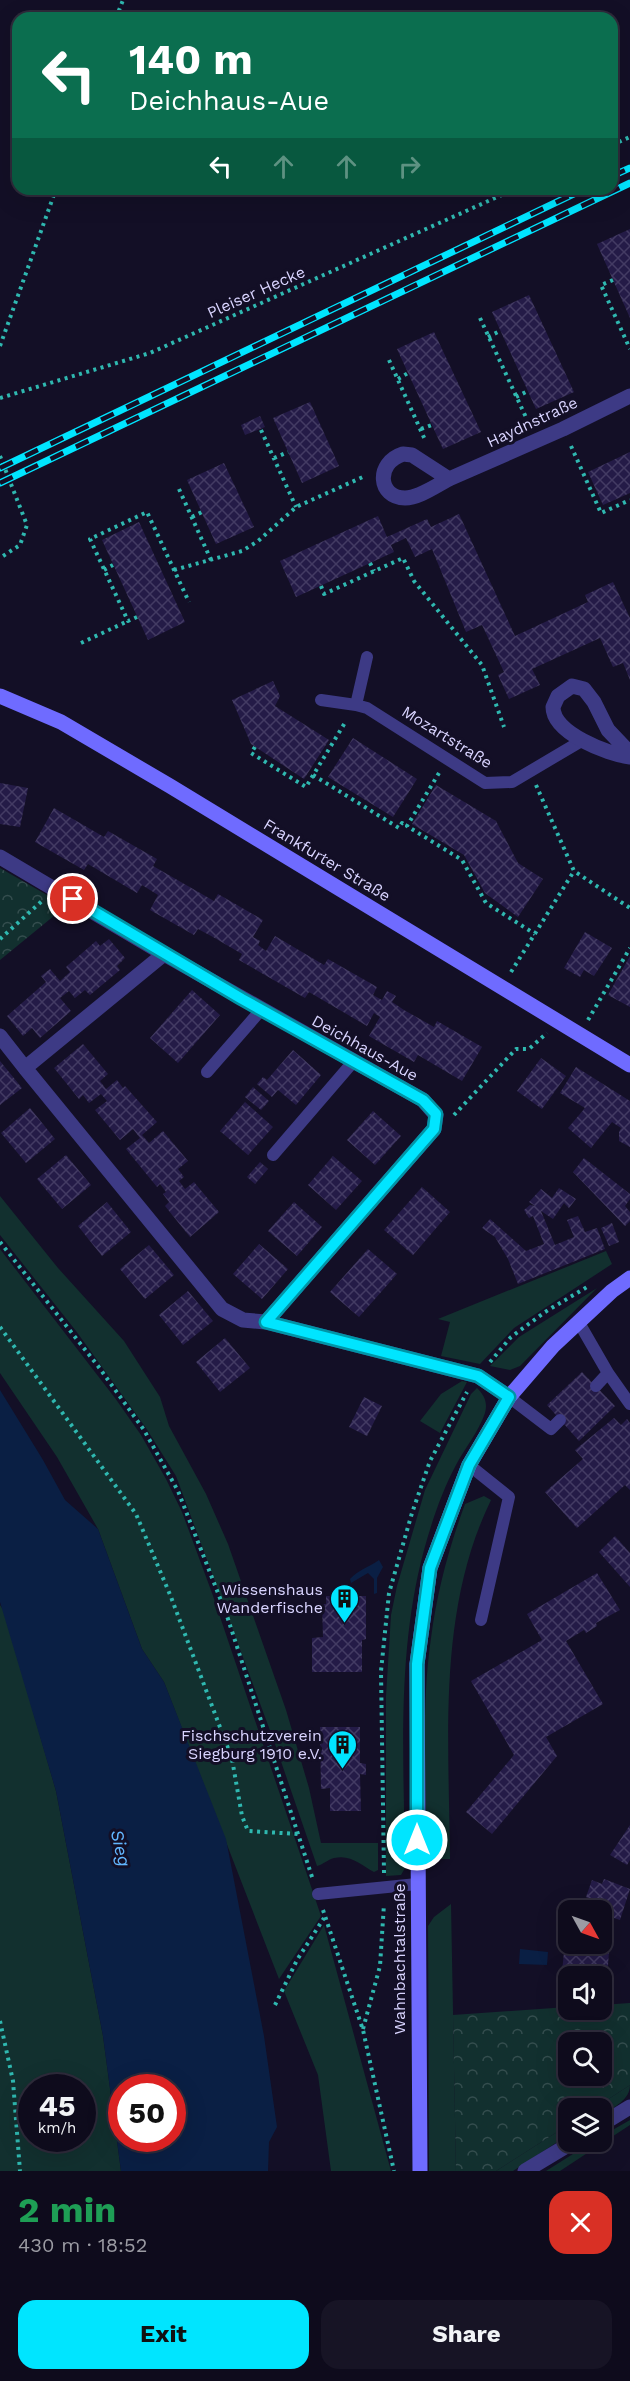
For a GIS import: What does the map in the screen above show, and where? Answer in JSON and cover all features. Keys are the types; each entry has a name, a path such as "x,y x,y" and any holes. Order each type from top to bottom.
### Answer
{"main road":[{"name":"Frankfurter Straße","path":"0,696 14,700 61,722 630,1065"},
{"name":"Wahnbachtalstraße","path":"420,2171 417,1664 430,1568 469,1465 509,1397 578,1321 630,1278"}],"street":[{"name":"Haydnstraße","path":"383,478 389,492 397,497 407,498 563,429 630,396"},
{"path":"383,478 386,464 393,457 403,454 412,455 449,479"},
{"path":"572,686 584,689 608,730 630,755 616,755 583,740 558,723 553,711 558,696 572,686"},
{"name":"Deichhaus-Aue","path":"0,857 261,1010 423,1100 436,1114 434,1129"},
{"path":"25,1068 164,954"},
{"path":"0,1036 222,1309 243,1320 266,1322 478,1376 509,1397"},
{"path":"266,1322 434,1129"},
{"path":"612,2118 630,2107"},
{"path":"525,2171 558,2151"}],"lane":[{"path":"356,705 367,657"},
{"name":"Mozartstraße","path":"321,700 367,708 485,783 512,782 583,740"},
{"path":"207,1072 261,1010"},
{"path":"273,1155 353,1062"},
{"path":"578,1321 608,1373 630,1404"},
{"path":"596,1386 608,1373"},
{"path":"509,1397 551,1429 560,1420"},
{"path":"469,1465 509,1497 481,1620"},
{"path":"318,1894 417,1884"}],"path":[{"path":"0,346 54,195"},
{"name":"Pleiser Hecke","path":"0,398 150,353 502,195"},
{"path":"613,280 601,285 630,349"},
{"path":"480,318 536,440"},
{"path":"488,336 500,331"},
{"path":"624,335 630,332"},
{"path":"389,360 429,449 421,460"},
{"path":"398,379 408,374"},
{"path":"516,397 528,391"},
{"path":"421,429 432,425"},
{"path":"563,429 601,513 630,500"},
{"path":"261,430 296,507"},
{"path":"274,458 288,452"},
{"path":"0,456 27,525 20,545 0,558"},
{"path":"174,570 242,551 258,541 296,507 368,475 383,478"},
{"path":"179,489 212,560"},
{"path":"128,621 90,539 147,512 189,602"},
{"path":"191,517 202,512"},
{"path":"321,586 324,594 403,558 414,581 482,665 504,727"},
{"path":"370,563 374,571"},
{"path":"105,570 113,566"},
{"path":"81,644 137,617"},
{"path":"255,747 251,753 306,787 356,705"},
{"path":"407,826 447,760"},
{"path":"279,770 282,765"},
{"path":"530,772 574,871 630,908"},
{"path":"313,775 399,828 402,823 462,860 486,903 535,934"},
{"path":"359,803 362,798"},
{"path":"427,839 430,834"},
{"path":"452,855 456,850"},
{"path":"500,987 574,871"},
{"path":"0,939 55,888"},
{"path":"492,908 496,903"},
{"path":"580,1036 630,948"},
{"path":"434,1129 447,1122 462,1108 516,1049 529,1049 559,1023"},
{"path":"0,1242 98,1366 144,1430 178,1491 227,1616 363,2030 394,2171"},
{"path":"0,1327 136,1514 171,1597 232,1759 242,1816 248,1831 298,1834"},
{"path":"274,2005 297,1960 325,1917"},
{"path":"0,2021 13,2081 20,2171"}],"green space":[{"path":"0,868 66,906 0,960"},
{"path":"0,1196 58,1268 124,1341 160,1397 169,1426 206,1494 228,1544 286,1710 309,1788 321,1843 378,1843 378,1870 374,1872 356,1861 340,1857 317,1866 275,1744 176,1476 146,1428 76,1331 0,1235"},
{"path":"0,1249 141,1435 182,1512 212,1593 321,1916 279,1979 164,1682 142,1649 98,1529 57,1457 0,1373"},
{"path":"606,1251 612,1264 514,1328 480,1364 441,1356 450,1322 438,1319"},
{"path":"597,1288 520,1366 510,1370 490,1366 519,1337"},
{"path":"462,1381 467,1382 440,1433 420,1421 441,1394"},
{"path":"477,1388 485,1399 485,1413 476,1433 456,1465 442,1496 427,1539 415,1589 405,1668 403,1748 405,1868 401,1875 386,1876 386,1696 391,1615 397,1586 425,1490 471,1394"},
{"path":"484,1496 491,1500 474,1542 462,1586 454,1631 448,1722 450,1859 433,1859 426,1850 425,1770 426,1690 431,1638 444,1570 465,1504"},
{"path":"0,1605 4,1611 56,1791 103,2036 108,2074 108,2152 118,2152 121,2171 0,2171"},
{"path":"451,1904 456,2171 429,2171 428,1926 434,1917"},
{"path":"324,1925 391,2171 331,2171 318,2075 284,1991"},
{"path":"630,2003 630,2085 610,2098 558,2098 558,2131 496,2171 456,2171 453,2015 558,2008 558,2020 612,2020 612,2004"},
{"path":"630,2085 624,2099 612,2108 612,2098 610,2098"},
{"path":"630,2120 630,2125 612,2137 612,2130"},
{"path":"558,2131 558,2142 513,2171 496,2171"},
{"path":"576,2152 589,2152 560,2171 546,2171"}],"water":[{"name":"Sieg","path":"0,1390 65,1500 98,1529 142,1649 164,1682 226,1839 264,2036 277,2127 269,2142 268,2171 121,2171 118,2152 186,2152 186,2074 108,2074 103,2036 56,1791 0,1602"},
{"path":"379,1560 383,1567 377,1578 377,1593 374,1594 374,1579 368,1573 351,1583 350,1579 353,1576"},
{"path":"520,1949 548,1952 547,1965 519,1964"}],"building":[{"path":"630,229 630,318 597,244"},
{"path":"529,295 574,392 536,409 492,312"},
{"path":"434,332 481,432 443,449 397,349"},
{"path":"310,402 339,466 302,483 273,418"},
{"path":"260,416 265,427 245,435 241,425"},
{"path":"630,452 630,493 603,505 588,472"},
{"path":"224,463 254,527 216,544 187,480"},
{"path":"459,514 515,636 588,602 585,595 613,582 630,618 630,680 623,663 613,667 600,638 532,669 540,685 509,699 498,675 504,672 482,625 466,632 432,549 415,557 406,538 391,545 394,552 296,597 280,561 378,516 387,537 427,519 431,527"},
{"path":"139,522 185,622 148,640 102,540"},
{"path":"273,681 280,696 275,706 329,740 304,779 251,744 232,700"},
{"path":"353,738 417,779 393,817 328,777"},
{"path":"0,783 28,788 20,827 0,824"},
{"path":"436,785 496,821 518,863 543,879 518,917 485,893 464,855 412,824"},
{"path":"54,808 104,837 108,831 157,859 153,866 214,901 218,894 263,920 253,937 260,941 258,945 266,951 275,936 324,965 328,959 377,987 373,995 382,1000 387,991 396,996 392,1002 404,1010 434,1027 437,1021 482,1047 462,1081 418,1055 414,1062 369,1036 380,1017 374,1013 367,1026 309,992 305,998 239,960 242,954 213,937 198,929 194,935 150,910 158,895 142,885 137,893 88,864 84,870 35,842"},
{"path":"585,932 612,948 594,976 584,970 580,977 564,968"},
{"path":"109,939 125,958 117,966 120,970 90,995 85,990 75,998 69,991 60,998 71,1011 40,1038 32,1028 23,1036 7,1016 46,982 41,976 50,969 60,981 70,972 66,967 96,941 100,946"},
{"path":"630,956 630,1007 608,995"},
{"path":"192,990 220,1015 178,1063 150,1038"},
{"path":"83,1044 108,1074 100,1081 106,1089 117,1080 157,1122 142,1135 149,1143 163,1131 188,1161 178,1169 184,1177 179,1181 185,1189 194,1182 219,1212 190,1237 165,1206 169,1202 163,1194 166,1192 160,1184 157,1187 126,1149 140,1138 133,1129 120,1140 95,1110 107,1101 101,1094 89,1103 83,1095 79,1099 54,1068"},
{"path":"293,1050 321,1075 296,1105 278,1090 272,1097 257,1084 263,1077 267,1080"},
{"path":"541,1058 566,1076 542,1109 517,1091"},
{"path":"0,1061 22,1088 0,1105"},
{"path":"576,1067 630,1101 630,1147 619,1141 621,1128 612,1122 591,1148 568,1128 585,1108 560,1093"},
{"path":"253,1087 269,1101 261,1110 245,1097"},
{"path":"245,1102 273,1127 248,1155 220,1131"},
{"path":"30,1108 55,1139 26,1163 1,1133"},
{"path":"373,1111 401,1136 375,1165 347,1140"},
{"path":"66,1155 91,1185 62,1209 37,1179"},
{"path":"333,1156 362,1181 336,1210 308,1185"},
{"path":"584,1158 630,1194 630,1199 625,1206 630,1212 630,1221 625,1226 573,1172"},
{"path":"260,1162 268,1169 255,1184 247,1177"},
{"path":"422,1187 450,1212 413,1255 384,1230"},
{"path":"559,1188 576,1199 569,1208 564,1203 553,1219 541,1211 555,1245 574,1237 567,1220 578,1216 585,1232 597,1228 605,1249 518,1284 508,1259 495,1237 482,1228 490,1219 526,1251 544,1244 533,1216 529,1218 524,1210 530,1205 535,1206 529,1202 541,1189 552,1198"},
{"path":"107,1202 131,1232 102,1256 78,1226"},
{"path":"294,1202 322,1227 297,1256 268,1231"},
{"path":"612,1223 619,1242 609,1246 601,1228"},
{"path":"259,1244 288,1269 262,1299 233,1274"},
{"path":"149,1245 174,1275 145,1299 120,1269"},
{"path":"368,1249 397,1274 359,1317 330,1292"},
{"path":"188,1291 213,1321 183,1345 159,1315"},
{"path":"225,1338 250,1368 220,1392 196,1362"},
{"path":"582,1372 615,1406 579,1441 547,1405"},
{"path":"364,1397 382,1406 367,1436 349,1427"},
{"path":"614,1418 621,1425 627,1419 630,1423 630,1490 625,1485 577,1528 545,1492 583,1459 575,1450"},
{"path":"615,1536 630,1553 630,1587 599,1552"},
{"path":"597,1573 620,1610 596,1623 597,1626 586,1633 584,1630 566,1641 603,1704 546,1737 557,1756 492,1834 466,1812 514,1755 471,1681 542,1640 527,1614"},
{"name":"Wissenshaus Wanderfische","path":"326,1596 366,1596 366,1639 362,1640 362,1672 312,1672 312,1638 323,1637 322,1604 326,1604"},
{"name":"Fischschutzverein Siegburg 1910 e.V.","path":"320,1727 360,1727 360,1763 366,1764 366,1775 360,1774 361,1811 330,1811 330,1788 321,1789"},
{"path":"630,1825 630,1860 627,1865 610,1855"},
{"path":"604,1879 630,1889 620,1920 612,1917 612,1900 594,1900 586,1897 592,1880 602,1884"},
{"path":"564,1954 609,1954 608,1966 563,1966"}],"railway":[{"path":"618,173 630,168"},
{"path":"618,189 630,183"},
{"path":"0,468 571,195"},
{"path":"0,483 605,195"}],"place":[{"name":"Wissenshaus Wanderfische","path":"344,1624"},
{"name":"Fischschutzverein Siegburg 1910 e.V.","path":"343,1770"}],"route":[{"path":"73,899 242,999 423,1100 436,1114 434,1129 266,1322 478,1376 509,1397 469,1465 430,1568 417,1664 417,1840"}]}
